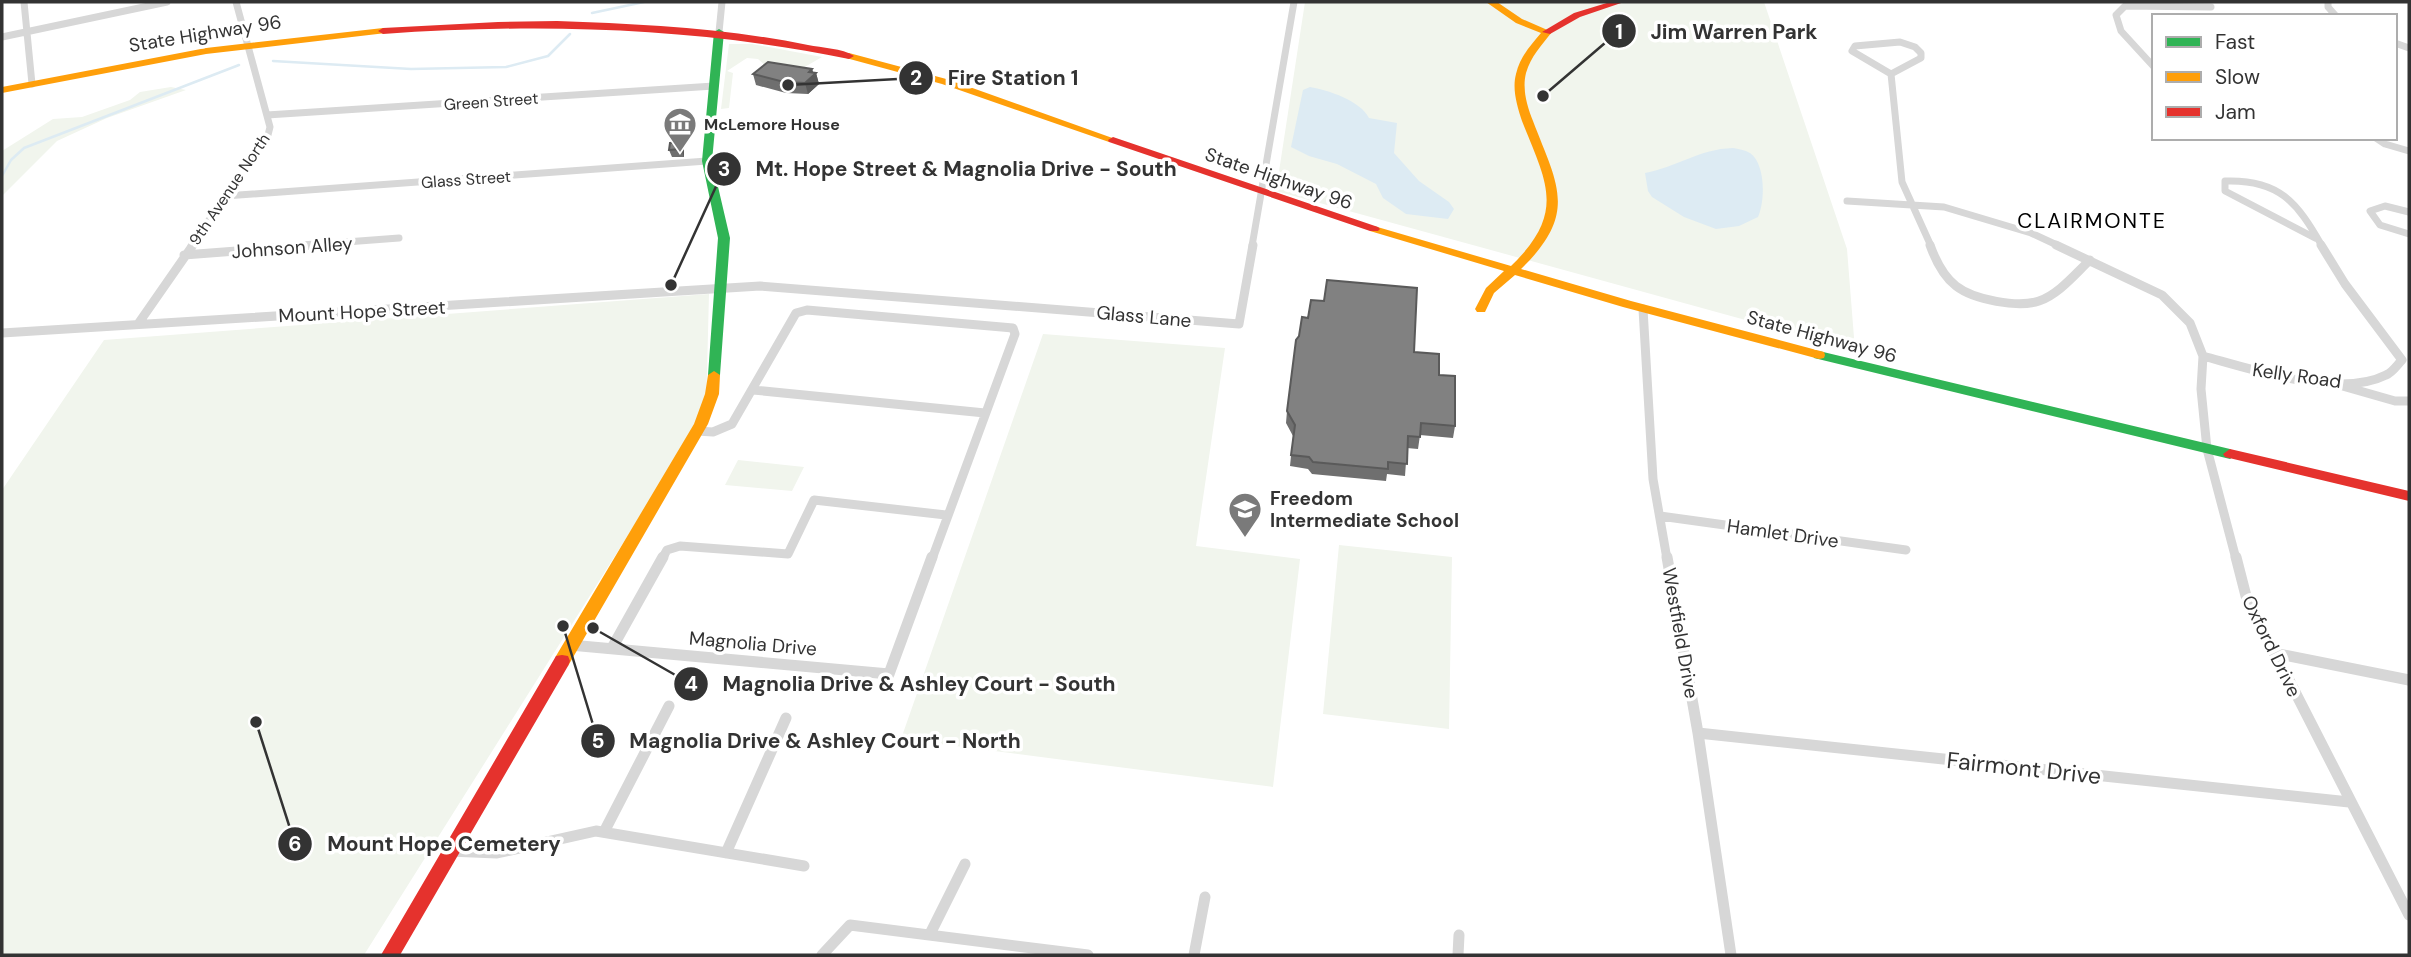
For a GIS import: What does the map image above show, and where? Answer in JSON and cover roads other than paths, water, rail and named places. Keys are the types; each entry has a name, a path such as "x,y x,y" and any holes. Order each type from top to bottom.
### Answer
{"main road":[{"path":"1491,2 1519,21 1547,32"},
{"path":"1480,309 1490,285 1512,271 1535,245 1547,222 1553,198 1545,159 1525,116 1518,87 1521,66 1530,48 1547,32 1577,15 1619,2"},
{"name":"State Highway 96","path":"2,90 247,44 384,29 588,23 719,32 827,50 911,73 1261,192 1643,309 1919,382 2409,496"},
{"path":"390,955 697,431 712,394 724,238 707,161 719,32"}],"street":[{"path":"24,2 32,83"},
{"path":"2,37 167,2"},
{"name":"9th Avenue North","path":"138,324 268,135 270,127 236,2"},
{"path":"719,32 722,2"},
{"name":"Glass Lane","path":"722,288 794,287 1239,324 1294,2"},
{"path":"2152,65 2121,31 2116,15 2125,6 2209,5"},
{"path":"1898,42 1918,48 1921,58 1891,74 1857,56 1852,51 1854,46 1898,42"},
{"path":"1891,74 1902,182 1927,234 1936,262 1956,286 1987,299 2013,304 2039,301 2056,292 2090,260"},
{"name":"Green Street","path":"267,115 714,86"},
{"path":"2379,140 2409,151"},
{"name":"Glass Street","path":"225,196 707,161"},
{"path":"2315,238 2225,191 2225,181 2246,180 2268,185 2283,193 2293,203 2339,276 2409,368"},
{"path":"1847,201 1944,207 1989,218 2031,233 2162,295 2190,323 2203,356"},
{"path":"2409,212 2385,206 2370,211 2379,224 2409,234"},
{"name":"Johnson Alley","path":"184,255 399,239"},
{"name":"Mount Hope Street","path":"2,333 722,288"},
{"name":"Westfield Drive","path":"1643,309 1653,479 1698,733 1731,955"},
{"name":"Magnolia Drive","path":"570,645 889,674 1015,334 1013,328 807,310 796,313 732,424 713,432 697,431"},
{"name":"Kelly Road","path":"2203,356 2252,369 2336,384 2387,374 2403,360"},
{"name":"Oxford Drive","path":"2203,356 2201,389 2207,449 2246,596 2409,915"},
{"path":"2336,384 2395,401 2409,401"},
{"path":"753,390 985,414"},
{"path":"612,648 667,550 680,546 788,554 814,500 946,515"},
{"name":"Hamlet Drive","path":"1660,516 1906,550"},
{"path":"2274,653 2409,680"},
{"path":"604,832 669,706"},
{"path":"726,853 786,718"},
{"name":"Fairmont Drive","path":"1698,733 2349,802"},
{"path":"449,851 497,853 596,831 804,866"},
{"path":"930,934 965,864"},
{"path":"1194,955 1205,897"},
{"path":"822,955 850,925 1088,955"},
{"path":"1458,955 1459,935"}],"waterway":[{"path":"592,13 644,2"},
{"path":"273,61 411,69 506,67 548,56 570,34"},
{"path":"2,176 11,160 24,148 239,65"}],"place":[{"name":"Fire Station 1","path":"788,85"},
{"name":"Jim Warren Park","path":"1543,96"},
{"name":"McLemore House","path":"680,154"},
{"name":"Mt. Hope Street & Magnolia Drive - South","path":"671,285"},
{"name":"Freedom Intermediate School","path":"1245,539"},
{"name":"Magnolia Drive & Ashley Court - North","path":"563,626"},
{"name":"Magnolia Drive & Ashley Court - South","path":"593,628"},
{"name":"Mount Hope Cemetery","path":"256,722"}],"district":[{"name":"CLAIRMONTE","path":"2092,221"}]}
